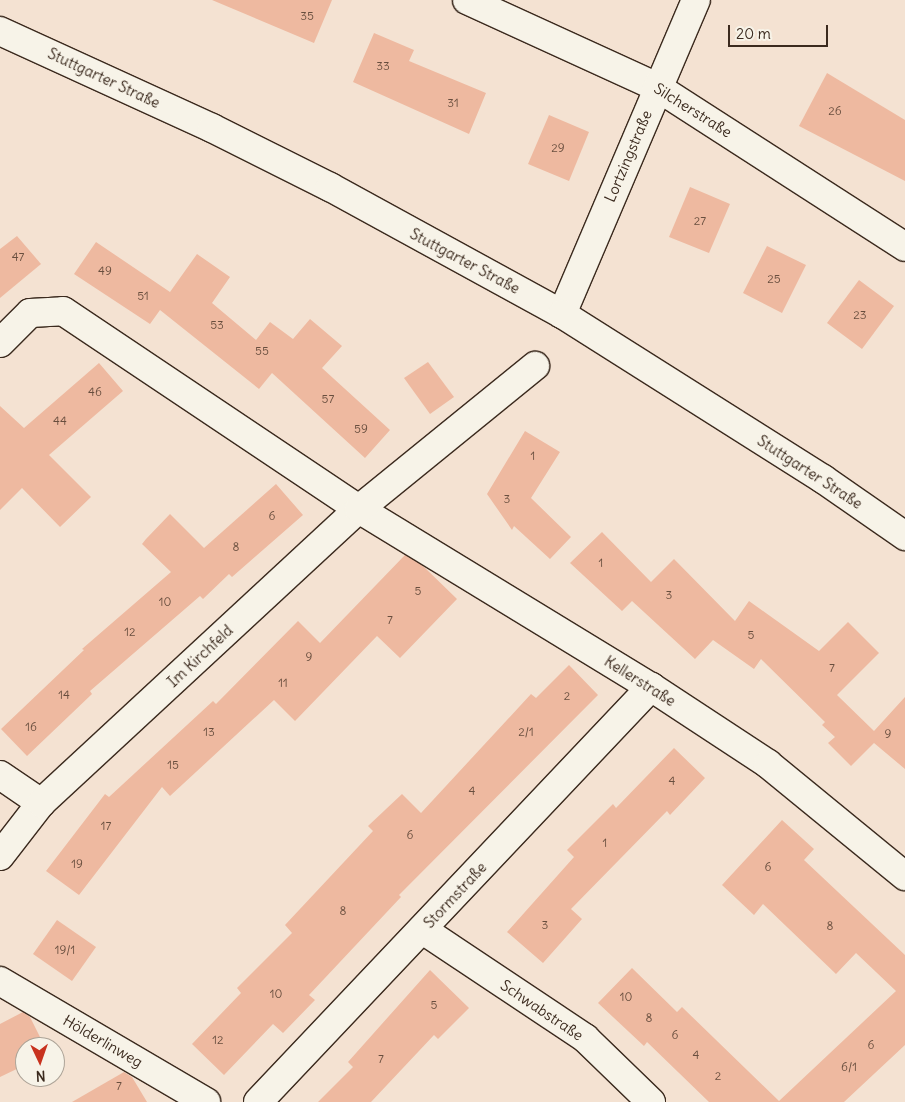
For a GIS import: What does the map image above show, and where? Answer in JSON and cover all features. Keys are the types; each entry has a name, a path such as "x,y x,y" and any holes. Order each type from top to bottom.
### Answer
{"street":[{"name":"Silcherstraße","path":"467,0 657,86 905,247"},
{"name":"Lortzingstraße","path":"562,314 657,86 696,0"},
{"name":"Stuttgarter Straße","path":"0,31 221,132 562,314 823,479 905,536"},
{"path":"0,343 30,312 62,311 359,509"},
{"name":"Im Kirchfeld","path":"0,856 41,803 359,509 535,366"},
{"name":"Kellerstraße","path":"359,509 651,687 768,764 905,876"},
{"name":"Stormstraße","path":"258,1102 423,930 651,687"},
{"path":"0,774 41,803"},
{"name":"Schwabstraße","path":"423,930 585,1038 651,1102"},
{"name":"Hölderlinweg","path":"0,981 206,1102"}],"building":[{"path":"212,0 332,0 314,43"},
{"path":"374,33 414,50 409,61 486,93 469,134 353,82"},
{"path":"827,73 905,120 905,181 799,126"},
{"path":"549,115 589,132 569,181 528,164"},
{"path":"690,187 730,204 709,253 669,237"},
{"path":"17,236 41,264 0,298 0,249"},
{"path":"96,242 170,292 197,254 230,277 212,303 256,340 270,322 293,339 310,319 342,346 322,368 390,430 365,458 272,373 259,389 160,310 150,324 74,274"},
{"path":"767,246 806,265 782,313 743,293"},
{"path":"859,280 894,306 862,349 827,323"},
{"path":"428,362 454,397 430,414 404,378"},
{"path":"99,363 123,391 49,455 91,497 60,527 22,488 0,510 0,406 24,428"},
{"path":"525,431 560,452 531,498 571,537 550,559 514,526 512,530 487,494"},
{"path":"276,484 303,515 232,577 229,574 203,599 200,596 90,691 92,694 27,756 1,729 84,650 82,649 171,572 142,544 146,539 170,514 204,548"},
{"path":"602,532 651,582 674,559 735,621 749,601 819,651 848,622 879,653 837,695 874,731 905,697 905,769 874,743 851,766 828,743 835,737 822,725 825,722 761,659 754,669 713,640 695,659 632,601 622,611 570,563"},
{"path":"405,555 422,565 457,599 400,658 377,636 295,721 274,700 170,796 162,787 79,895 46,871 105,794 109,797 213,701 216,704 298,621 320,643"},
{"path":"569,665 598,695 399,895 401,897 309,995 315,1000 283,1033 273,1024 224,1075 192,1044 241,993 237,988 292,933 285,925 373,831 368,826 402,794 421,813 531,694 536,698"},
{"path":"674,748 705,778 670,815 667,811 571,909 582,919 543,963 507,932 574,857 567,850 613,804 616,808"},
{"path":"782,820 814,849 804,860 905,955 905,1045 844,1102 709,1102 647,1042 644,1046 598,1003 632,968 677,1012 682,1007 779,1101 896,991 856,953 836,974 763,904 754,915 722,885"},
{"path":"57,920 96,947 72,981 33,954"},
{"path":"430,970 469,1008 438,1039 434,1035 371,1102 318,1102 353,1067 348,1062"},
{"path":"23,1012 30,1017 40,1037 15,1037 15,1070 0,1077 0,1024"},
{"path":"124,1072 132,1077 147,1102 72,1102"}]}
